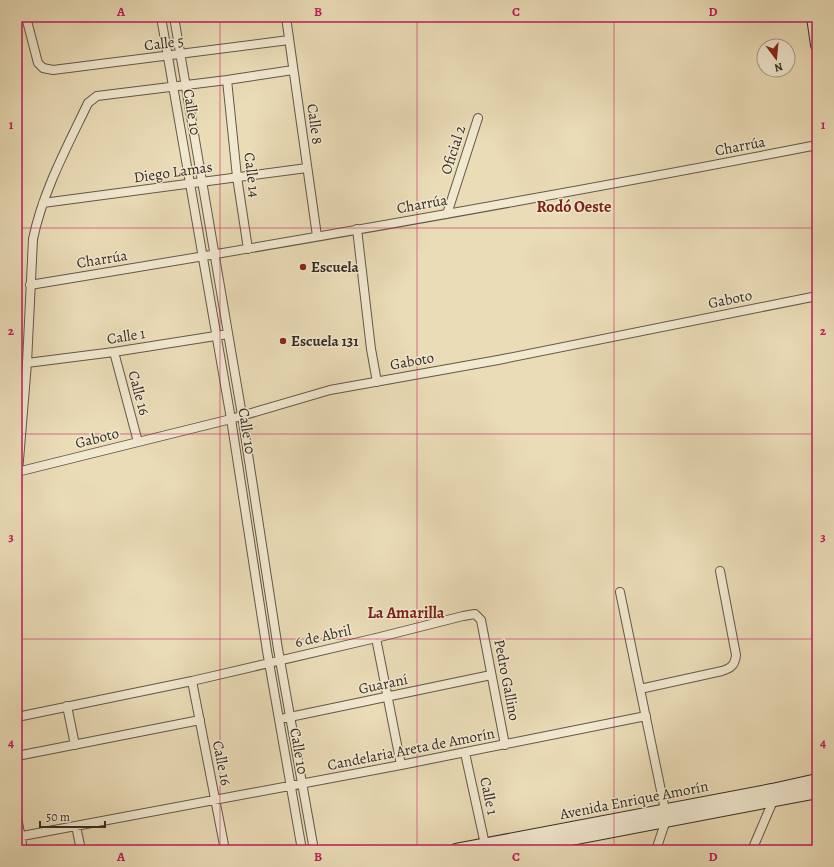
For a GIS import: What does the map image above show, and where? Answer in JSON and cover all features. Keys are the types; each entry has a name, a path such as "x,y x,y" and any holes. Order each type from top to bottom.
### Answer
{"street":[{"name":"Calle 5","path":"26,17 38,63 43,68 53,70 181,55 289,40"},
{"name":"Calle 10","path":"161,17 231,419 269,663 302,850"},
{"name":"Calle 10","path":"174,17 242,415 280,660 314,850"},
{"name":"Calle 8","path":"286,17 317,236"},
{"path":"813,17 817,45"},
{"path":"18,472 28,364 30,285 33,239 36,222 88,102 97,96 227,80 293,70"},
{"name":"Calle 14","path":"227,80 237,178 248,249"},
{"name":"Oficial 2","path":"447,214 478,118"},
{"name":"Charrúa","path":"30,285 214,255 447,214 817,146"},
{"name":"Diego Lamas","path":"43,203 307,168"},
{"path":"357,229 371,348 377,382"},
{"name":"Gaboto","path":"18,472 231,419 330,390 498,360 817,296"},
{"name":"Calle 1","path":"28,364 228,334"},
{"name":"Calle 16","path":"114,352 138,442"},
{"path":"640,689 722,671 730,668 735,662 736,655 720,572"},
{"path":"620,592 666,815 656,850"},
{"name":"6 de Abril","path":"17,717 192,681 463,616 475,614 481,620"},
{"name":"Pedro Gallino","path":"481,620 505,745"},
{"path":"376,638 401,765"},
{"name":"Guaraní","path":"279,719 492,675"},
{"name":"Calle 16","path":"192,681 225,850"},
{"path":"67,706 75,744"},
{"name":"Candelaria Areta de Amorín","path":"19,837 466,753 646,716"},
{"path":"17,756 200,720"},
{"name":"Calle 1","path":"466,753 486,847"},
{"name":"Avenida Enrique Amorín","path":"773,796 817,780"},
{"name":"Avenida Enrique Amorín","path":"513,850 666,815 773,796 817,792"},
{"path":"752,850 773,796"},
{"path":"17,817 22,850"},
{"path":"76,826 81,850"},
{"name":"Avenida Enrique Amorín","path":"456,850 556,841"}],"place":[{"name":"Escuela","path":"303,267"},
{"name":"Escuela 131","path":"283,341"}],"district":[{"name":"Rodó Oeste","path":"574,206"},
{"name":"La Amarilla","path":"406,612"}]}
